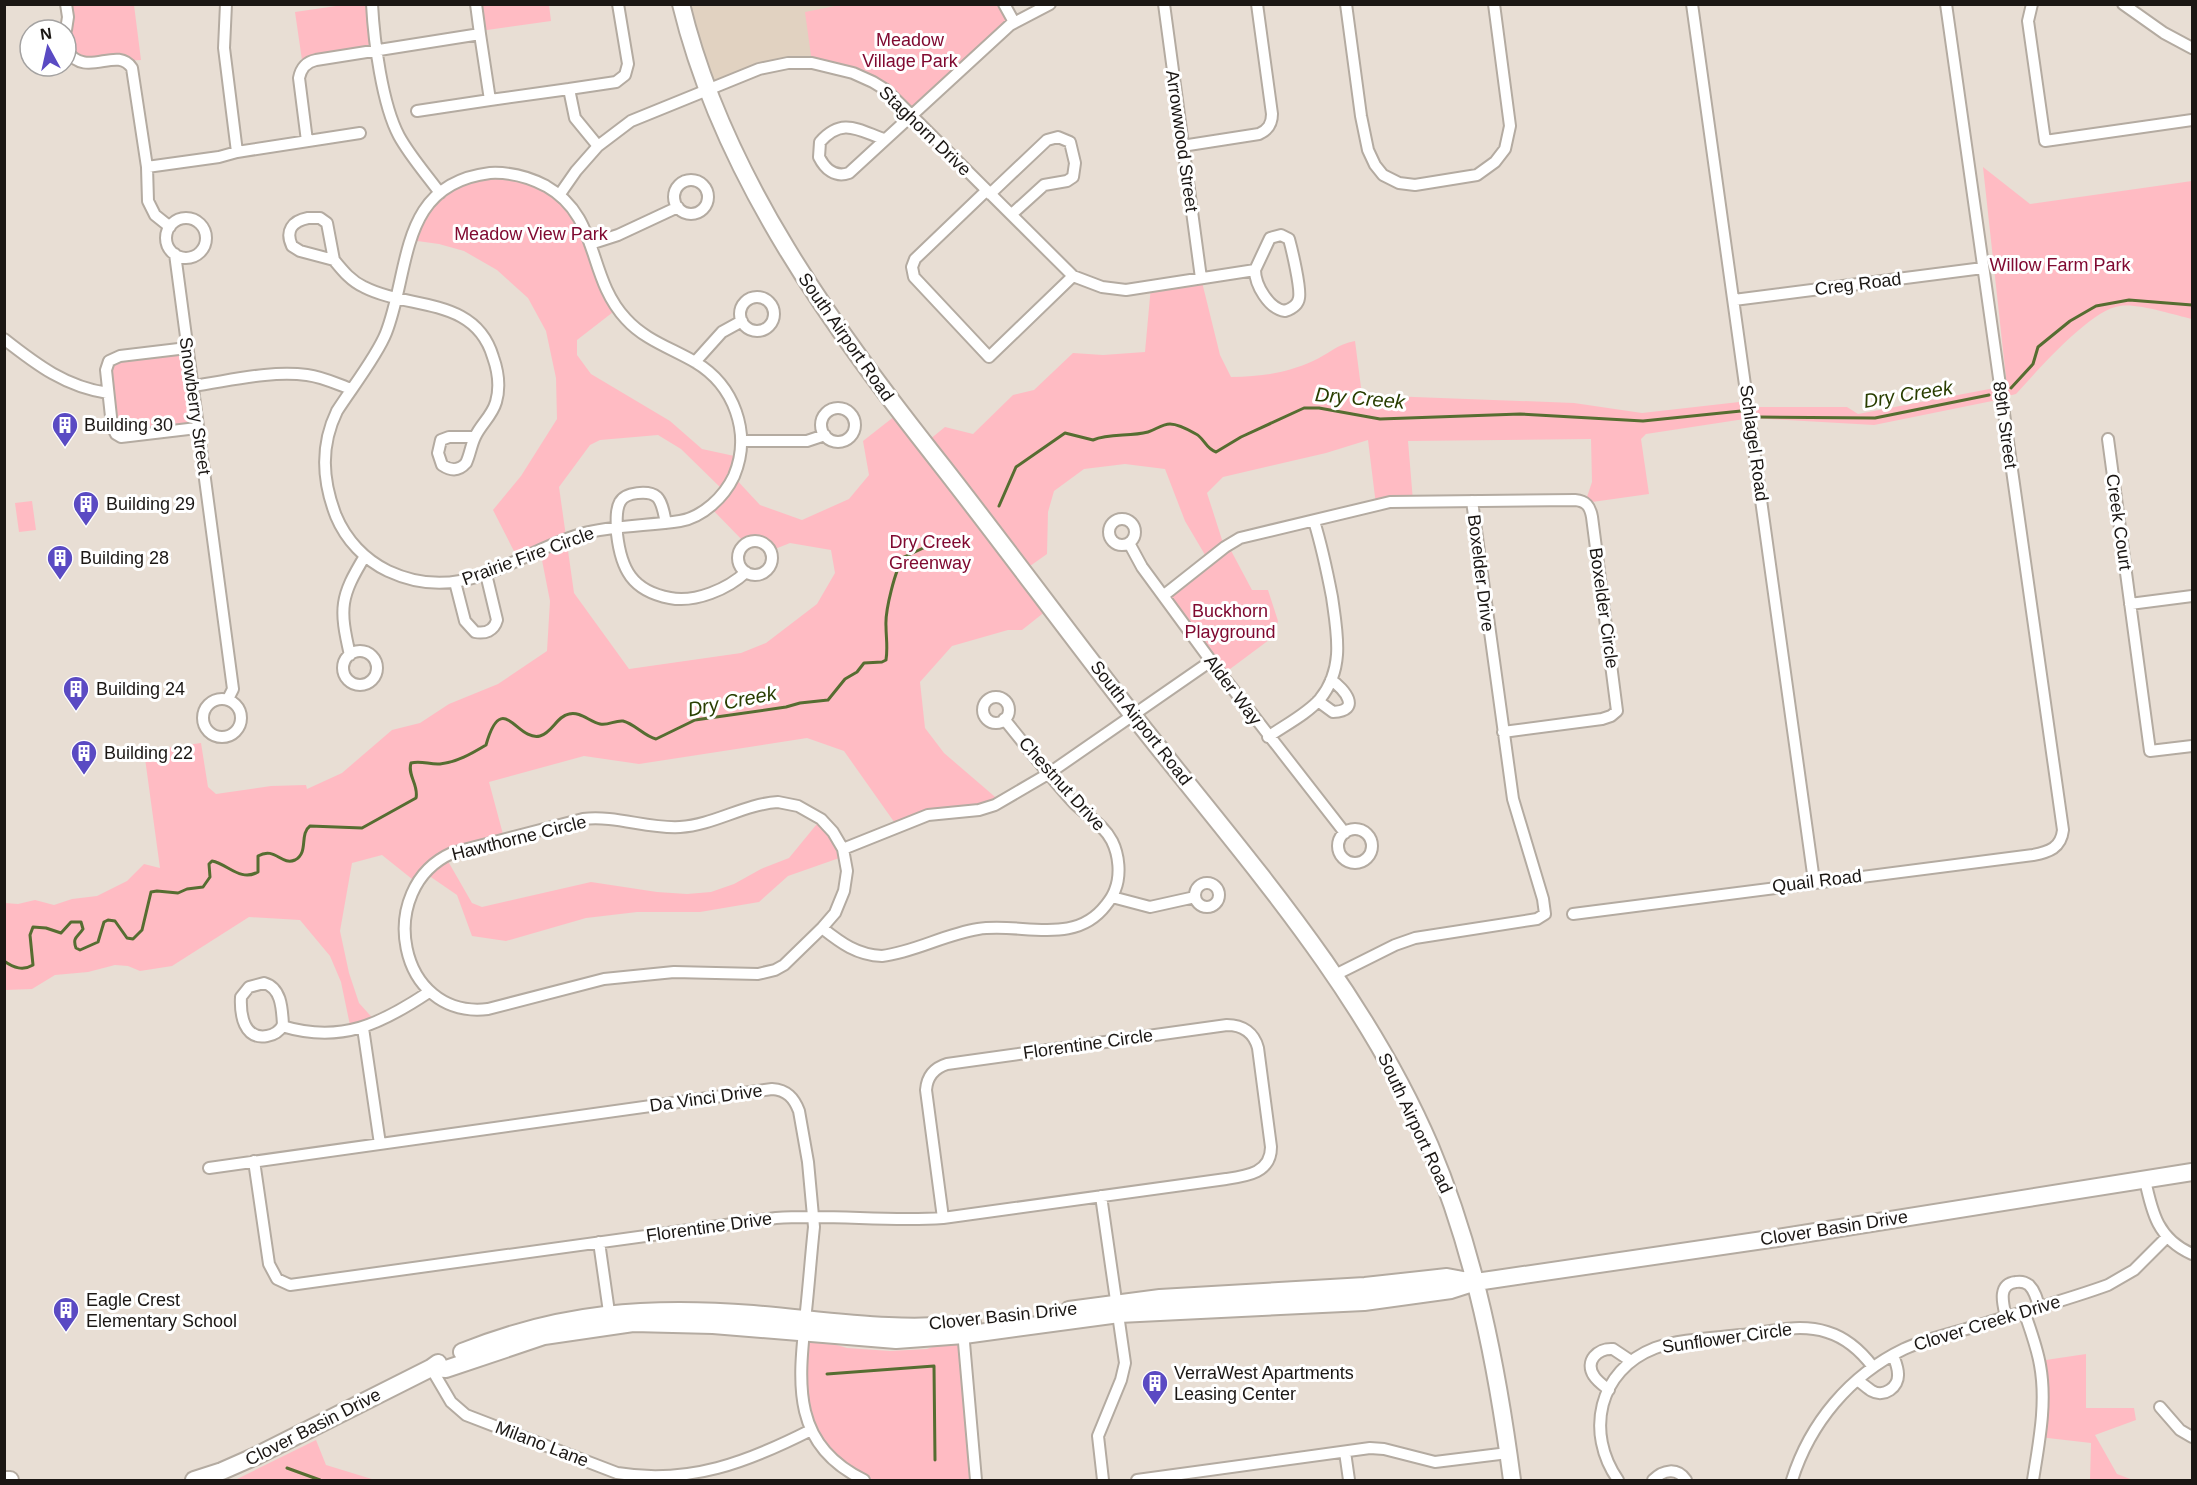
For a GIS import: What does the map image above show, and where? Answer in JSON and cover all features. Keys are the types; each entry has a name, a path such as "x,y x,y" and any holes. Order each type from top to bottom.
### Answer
{"street":[{"path":"226,4 224,48 237,152"},
{"path":"372,4 386,98 393,124 405,146 440,193"},
{"path":"476,4 490,100"},
{"path":"417,111 616,82 625,75 628,64 618,4"},
{"name":"South Airport Road","path":"681,4 709,89 730,141 755,192 801,273 854,352 1132,714 1245,854 1335,975 1370,1030 1428,1143 1454,1209 1476,1282 1491,1348 1512,1480"},
{"path":"1004,4 1014,22"},
{"path":"885,139 849,127 836,128 819,143 819,157 833,174 845,175 852,171 1014,22 1050,4"},
{"name":"Arrowwood Street","path":"1164,4 1200,278"},
{"path":"1182,146 1256,135 1265,131 1271,123 1272,114 1257,4"},
{"path":"1346,4 1361,116 1368,150 1383,175 1399,183 1415,185 1477,174 1495,162 1505,149 1510,126 1494,4"},
{"name":"Schlagel Road","path":"1692,4 1814,881"},
{"name":"89th Street","path":"1946,4 2063,830 2058,844"},
{"path":"2031,4 2028,21 2045,141 2193,120"},
{"path":"2123,4 2164,33 2193,48"},
{"path":"307,141 299,81 303,67 309,62 480,34"},
{"path":"78,62 121,60 132,66 147,167 147,194 158,218 170,227"},
{"name":"Staghorn Drive","path":"560,194 598,146 637,118 768,66 796,62 812,63 839,69 873,82 886,90 1072,276 1102,287 1126,290 1255,270"},
{"path":"569,89 574,118 598,146"},
{"path":"147,167 360,133"},
{"path":"1012,214 1044,185 1072,178 1075,163 1070,142 1058,137 1047,140 915,259 912,267 914,277 989,357 1072,276"},
{"name":"Prairie Fire Circle","path":"496,173 530,178 560,194 576,211 590,244 604,289 622,315 652,341 709,372 729,394 739,417 741,441 735,472 728,487 717,500 693,518 617,528 573,537 486,574 455,582 434,584 412,580 383,568 365,556 338,521 328,494 325,477 325,447 327,435 337,411 383,339 415,226 424,210 440,193 470,177 496,173"},
{"path":"590,244 618,235 678,207"},
{"path":"334,260 330,231 326,221 312,218 293,224 289,236 294,248 334,260 354,282 373,291 395,299 457,313 475,327 488,343 497,371 498,394 490,418 475,437"},
{"path":"180,219 193,219 201,225 206,236 204,246 196,255 186,257 175,254 167,243 170,227 180,219"},
{"path":"1277,235 1288,238 1293,254 1299,296 1295,305 1285,311 1274,308 1257,281 1255,270 1270,238 1277,235"},
{"name":"Snowberry Street","path":"175,254 233,689 228,699"},
{"name":"Creg Road","path":"1734,300 1983,268"},
{"path":"694,362 722,332 742,321"},
{"path":"4,339 57,378 80,387 108,393"},
{"path":"186,348 113,358 108,362 106,369 112,427 120,436 197,428"},
{"path":"192,386 301,374 319,377 351,389"},
{"path":"741,441 807,441 825,435"},
{"name":"Creek Court","path":"2108,439 2150,752 2193,746"},
{"path":"666,523 661,503 649,494 626,496 621,501 617,528 622,562 626,572 640,586 661,596 680,599 696,597 734,582 746,572"},
{"name":"Boxelder Circle","path":"1472,501 1575,500 1590,507 1615,691 1617,710 1610,717 1503,732"},
{"name":"Boxelder Drive","path":"1163,596 1236,540 1250,535 1382,503 1472,501 1515,808 1545,912 1539,918 1415,938 1395,945 1335,975"},
{"path":"1268,737 1318,701 1331,680 1337,660 1338,642 1325,556 1314,521"},
{"name":"Alder Way","path":"1129,543 1142,567 1211,661 1268,737 1309,784 1345,832"},
{"path":"350,655 344,629 343,602 352,577 365,556"},
{"path":"455,582 466,624 475,632 486,633 494,627 497,620 486,574"},
{"path":"2130,604 2193,596"},
{"path":"282,1026 312,1033 363,1028 389,1017 429,992 450,1005 476,1010 488,1009 583,983 619,977 674,972 764,973 784,965 822,928 839,906 847,871 843,849 928,815 990,808 1048,774 1211,661"},
{"path":"1318,701 1333,712 1340,711 1347,706 1349,700 1347,694 1331,680"},
{"name":"Chestnut Drive","path":"822,928 850,948 866,954 882,956 981,928 1061,930 1078,927 1094,919 1112,897 1118,873 1113,842 1102,827 1081,810 1048,774 1005,719"},
{"name":"Hawthorne Circle","path":"429,992 409,955 405,934 406,909 412,892 425,872 438,861 456,851 583,819 598,818 683,827 759,804 778,802 798,806 814,814 833,832 843,849"},
{"name":"Quail Road","path":"1573,914 1814,881 2033,855 2049,851 2058,844"},
{"path":"1112,897 1150,907 1195,897"},
{"path":"261,983 274,987 279,996 282,1026 270,1035 258,1036 249,1032 245,1026 241,1002 245,990 254,984 261,983"},
{"name":"Florentine Circle","path":"943,1218 926,1087 932,1073 947,1064 1227,1025 1240,1026 1252,1035 1258,1048 1271,1147 1269,1160 1262,1168"},
{"path":"363,1028 380,1144"},
{"name":"Da Vinci Drive","path":"209,1168 779,1089 793,1098 799,1111 814,1216 801,1393 803,1407 811,1430 834,1461 864,1480"},
{"name":"Florentine Drive","path":"254,1161 268,1261 274,1276 284,1284 294,1285 761,1220 814,1216 903,1220 943,1218 1246,1176 1262,1168"},
{"name":"Clover Basin Drive","path":"194,1480 223,1476 256,1456 431,1368 446,1369 544,1336 610,1319 633,1323 805,1326 896,1340 1118,1308 1364,1302 1441,1291 1476,1282 1777,1238 2193,1172"},
{"path":"2145,1180 2153,1213 2167,1237 2193,1254"},
{"path":"1101,1196 1125,1364 1121,1380 1098,1436 1103,1480"},
{"name":"Clover Creek Drive","path":"1792,1480 1804,1449 1820,1422 1841,1395 1873,1367 1914,1345 2092,1291 2118,1280 2134,1270 2167,1237"},
{"path":"599,1242 610,1319"},
{"path":"2006,1317 2003,1292 2006,1286 2015,1282 2028,1285 2039,1307"},
{"path":"2024,1311 2039,1360 2043,1395 2042,1424 2033,1480"},
{"name":"Sunflower Circle","path":"1618,1480 1606,1460 1600,1438 1600,1414 1609,1390 1622,1370 1631,1361 1648,1351 1663,1346 1803,1328 1838,1336 1859,1350 1873,1367"},
{"path":"963,1330 976,1480"},
{"path":"1609,1390 1592,1372 1591,1363 1595,1354 1613,1349 1631,1361"},
{"path":"1857,1380 1875,1392 1890,1390 1896,1384 1898,1377 1893,1355"},
{"name":"Milano Lane","path":"431,1368 451,1402 469,1416 617,1473 633,1477 667,1479 711,1474 734,1466 811,1430"},
{"path":"2160,1407 2180,1430 2193,1437"},
{"path":"1137,1480 1381,1449 1435,1462 1508,1453"},
{"path":"1345,1452 1349,1480"},
{"path":"1653,1480 1669,1471 1680,1474 1686,1480"},
{"path":"4,1479 10,1480"}],"shaded area":[{"path":"681,5 845,5 812,63 796,62 709,89"}],"green space":[{"name":"Meadow Village Park","path":"845,4 1004,5 1014,22 912,115 886,90 812,63 805,12"},
{"path":"66,5 134,5 141,60 84,63 78,59 78,18 66,18"},
{"path":"343,5 372,5 378,50 303,67 295,12"},
{"path":"476,5 549,5 551,21 480,31"},
{"name":"Willow Farm Park","path":"1983,167 2030,204 2192,181 2192,319 2136,306 2120,306 2108,310 2080,329 2016,394 2008,396"},
{"name":"Dry Creek Greenway","path":"509,174 566,200 617,309 577,340 577,355 591,374 670,421 702,449 739,457 733,476 760,505 802,520 849,499 869,475 863,441 900,412 924,444 945,427 973,434 1013,395 1034,390 1073,353 1103,355 1145,352 1151,286 1201,278 1220,355 1231,377 1282,372 1313,361 1343,344 1355,341 1362,395 1574,403 1642,413 1748,401 1759,407 1847,407 1858,414 2000,387 2002,399 1874,425 1751,418 1646,434 1641,439 1649,494 1585,503 1592,482 1591,439 1408,441 1413,501 1376,505 1368,440 1326,453 1223,477 1207,493 1224,546 1228,545 1252,590 1268,590 1278,621 1273,637 1222,675 1163,596 1208,560 1185,521 1165,469 1125,464 1084,469 1054,491 1048,512 1047,554 1023,571 1051,607 1022,630 1008,630 952,646 920,682 925,728 944,753 1001,802 973,811 897,826 844,751 807,738 639,764 584,756 489,782 504,838 445,856 472,903 482,907 591,882 657,892 687,894 711,892 734,884 761,869 789,858 821,819 845,856 788,876 759,902 700,912 637,912 586,918 506,941 472,936 457,895 425,873 417,883 382,855 352,863 340,931 349,973 359,1003 377,1023 351,1030 341,982 330,956 300,920 249,917 172,966 140,971 128,966 115,965 88,972 55,975 32,989 5,990 5,903 18,904 35,900 54,905 72,899 97,896 127,881 144,864 160,868 144,751 201,743 208,787 216,794 271,786 306,785 307,789 342,773 392,730 420,723 449,704 498,684 547,651 550,601 540,550 518,559 493,510 521,476 557,419 556,378 546,331 528,298 497,270 464,251 439,244 410,240 415,226 447,188","holes":["658,435 681,449 724,491 709,506 746,544 759,542 770,551 790,543 831,550 835,573 817,604 766,643 741,653 629,669 574,593 559,487 590,445 600,440"]},
{"path":"187,348 197,428 116,434 109,361"},
{"path":"32,501 36,530 19,532 15,503"},
{"path":"804,1340 827,1342 847,1348 890,1351 927,1349 940,1344 965,1345 976,1480 864,1480 840,1466 804,1411"},
{"path":"2086,1354 2086,1408 2134,1408 2136,1420 2095,1435 2117,1474 2133,1480 2090,1480 2091,1443 2039,1437 2039,1361"},
{"path":"316,1440 326,1465 375,1480 235,1480"}],"waterway":[{"name":"Dry Creek","path":"2011,388 2033,364 2038,347 2070,321 2096,306 2129,300 2192,305"},
{"name":"Dry Creek","path":"1758,417 1875,418 1989,395"},
{"name":"Dry Creek","path":"999,506 1016,467 1065,433 1093,440 1106,436 1141,433 1173,424 1196,434 1216,452 1241,437 1304,408 1319,408 1380,419 1520,414 1643,421 1741,411"},
{"name":"Dry Creek","path":"4,961 18,968 33,965 30,935 33,927 61,933 71,922 81,922 83,929 75,942 76,948 80,950 98,942 104,922 108,920 115,921 127,938 133,939 142,930 151,892 178,893 203,887 210,877 209,864 212,861 240,874 252,875 258,872 258,856 269,853 286,861 299,857 302,853 305,834 310,826 362,828 416,798 411,763 440,764 469,754 486,745 492,728 498,720 510,721 524,732 532,736 540,736 548,732 565,715 573,713 600,724 623,721 656,739 695,720 828,700 845,679 857,672 864,663 886,660 887,611 894,580 904,557 934,543 960,543 969,540"},
{"path":"827,1374 934,1366 935,1460"},
{"path":"287,1468 320,1480"}],"place":[{"name":"Building 30","path":"65,448"},
{"name":"Building 29","path":"86,527"},
{"name":"Building 28","path":"60,581"},
{"name":"Building 24","path":"76,712"},
{"name":"Building 22","path":"84,776"},
{"name":"Eagle Crest Elementary School","path":"66,1333"},
{"name":"VerraWest Apartments Leasing Center","path":"1155,1406"}],"park label":[{"name":"Meadow View Park","path":"531,234"},
{"name":"Buckhorn Playground","path":"1230,621"}]}
